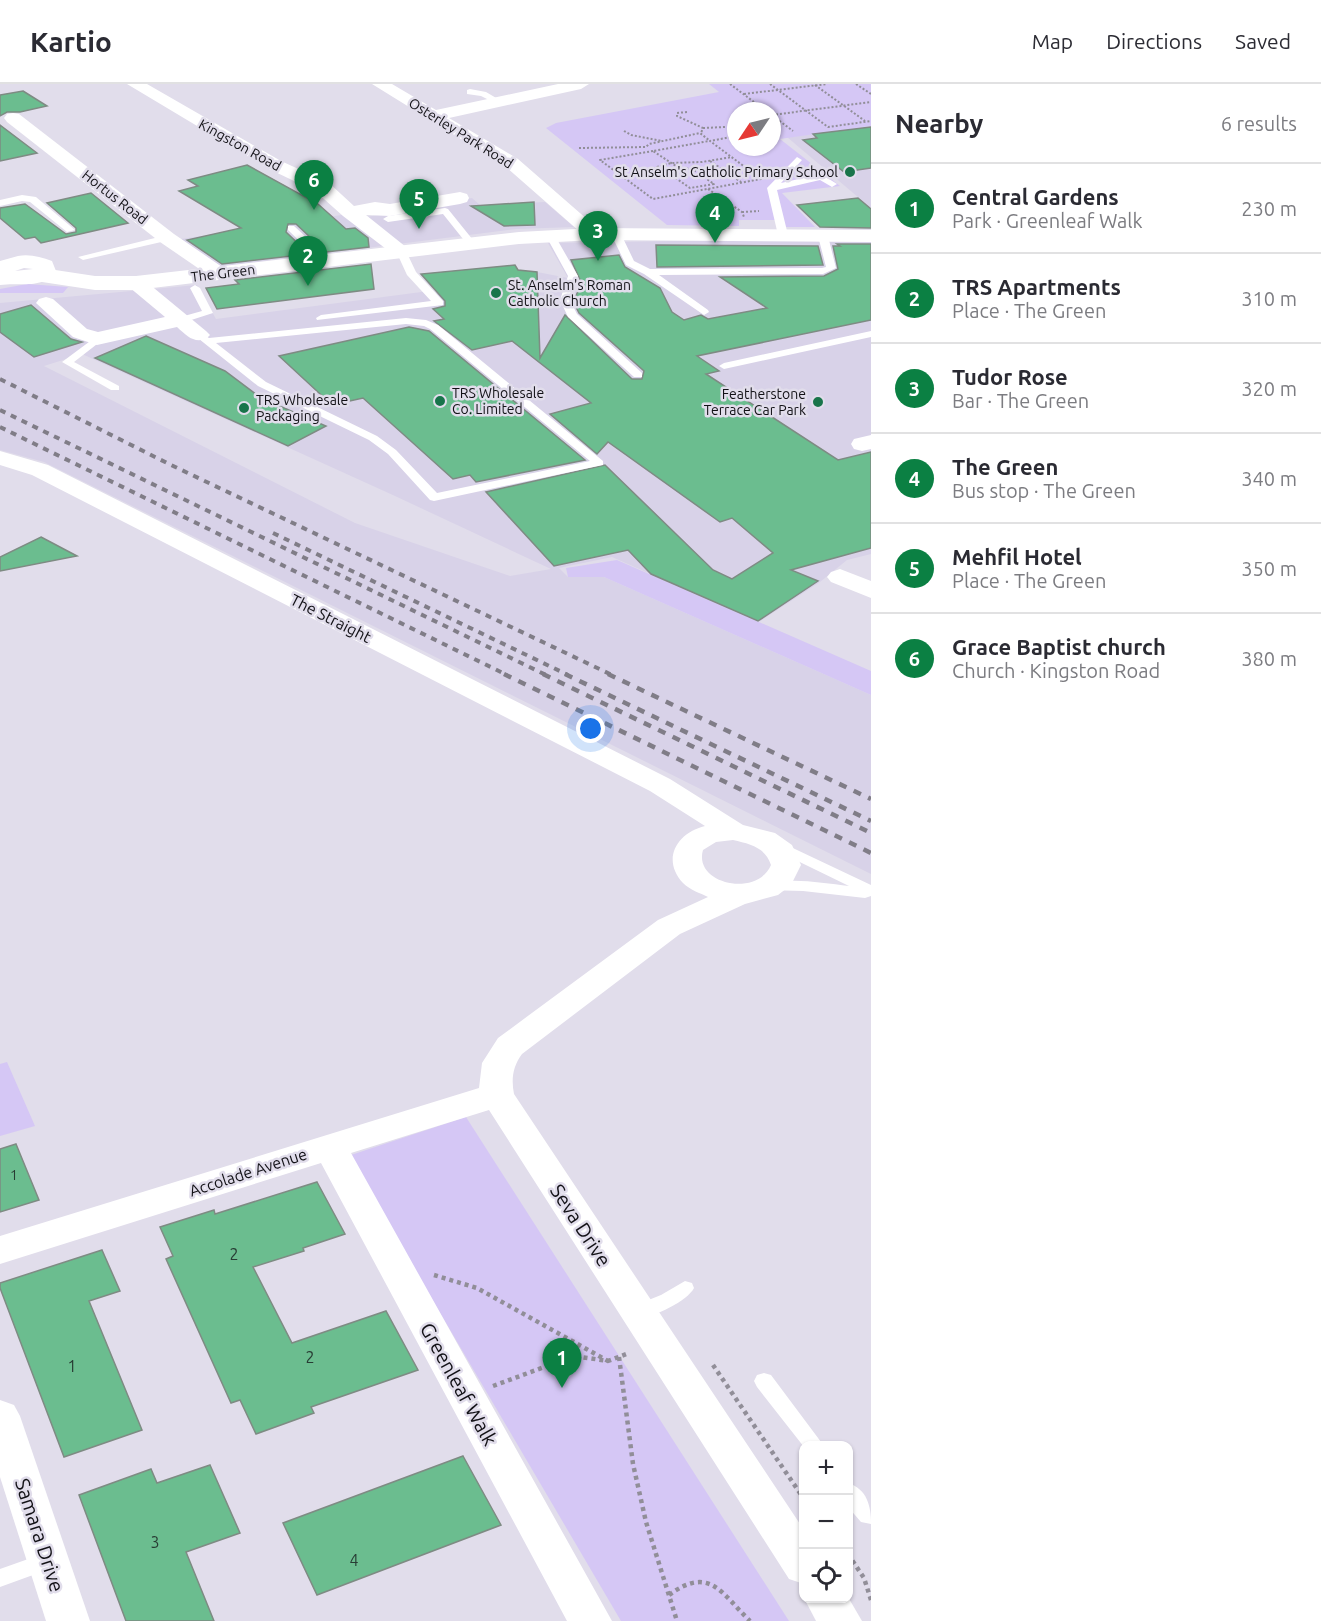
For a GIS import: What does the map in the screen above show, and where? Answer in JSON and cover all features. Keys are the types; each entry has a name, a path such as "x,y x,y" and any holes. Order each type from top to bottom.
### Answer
{"street":[{"name":"Kingston Road","path":"135,84 275,165 322,187 401,251"},
{"name":"Osterley Park Road","path":"380,84 512,163 594,234"},
{"path":"435,116 581,84"},
{"name":"Hortus Road","path":"13,118 167,238 218,273"},
{"path":"350,212 375,208 390,210 460,198"},
{"name":"The Green","path":"2,266 23,279 37,268 95,284 136,283 470,242 551,236 616,234 871,236"},
{"path":"136,283 203,338"},
{"path":"45,303 80,333 97,339 181,320"},
{"name":"The Straight","path":"0,458 40,470 660,785 733,831"},
{"path":"871,570 840,577 871,590"},
{"name":"The Straight","path":"660,785 683,816 695,841"},
{"path":"733,831 762,837 782,851 786,860 786,869 782,879 771,887 740,894 723,892 694,878 687,867 685,858 688,849 695,841 705,836 733,831"},
{"path":"669,927 688,900 694,878"},
{"path":"496,1095 494,1073 510,1046 669,927 740,894"},
{"name":"Accolade Avenue","path":"0,1250 111,1203 329,1146 496,1095"},
{"name":"Seva Drive","path":"496,1095 799,1558"},
{"name":"Greenleaf Walk","path":"329,1146 590,1621"},
{"name":"Samara Drive","path":"0,1416 68,1621"},
{"path":"828,1603 840,1621"}],"lane":[{"path":"470,92 483,94 499,102"},
{"path":"783,235 775,210 772,188 797,160"},
{"path":"772,188 821,177 832,184"},
{"path":"0,203 22,198 33,199 70,230"},
{"path":"388,219 445,211 470,242"},
{"path":"291,228 325,260"},
{"path":"616,234 630,263 648,272 704,312"},
{"path":"551,236 573,276 565,300 572,315 638,375"},
{"path":"648,272 823,272 831,268 823,236"},
{"path":"83,257 167,238"},
{"path":"321,318 440,303 411,273 401,251"},
{"path":"181,320 208,313 195,288"},
{"path":"406,321 426,323 434,327 599,463 434,496 392,452 373,438 262,384 203,338 406,321"},
{"path":"724,366 871,334"},
{"path":"97,339 67,362 115,388"},
{"path":"773,843 871,892"},
{"path":"771,887 810,886 871,892"},
{"path":"638,1312 668,1300 685,1288"},
{"path":"764,1381 810,1441"},
{"path":"852,1495 868,1516 871,1515"},
{"path":"0,1578 49,1561"}],"path":[{"path":"730,84 754,102"},
{"path":"770,84 828,127 871,121"},
{"path":"744,94 827,84"},
{"path":"856,84 871,94"},
{"path":"814,85 865,122"},
{"path":"781,114 871,102"},
{"path":"687,112 677,114 677,116 703,128 725,127"},
{"path":"781,122 793,131"},
{"path":"579,148 615,149 649,144 700,133 703,132 703,128"},
{"path":"624,131 640,144"},
{"path":"700,133 710,141 761,179 653,199 600,160 653,151 710,141 727,138"},
{"path":"631,135 663,141"},
{"path":"653,151 682,170"},
{"path":"623,177 650,172 657,167 671,163 710,161 732,157"},
{"path":"710,161 741,182"},
{"path":"691,168 714,184 703,186 690,188 668,172 691,168"},
{"path":"703,186 742,212 750,235"},
{"path":"392,1263 477,1288 608,1361"},
{"path":"465,1396 574,1356 608,1361 635,1351"},
{"path":"619,1357 633,1464 646,1522 677,1621"},
{"path":"707,1357 801,1495"},
{"path":"853,1560 864,1578 871,1600"},
{"path":"669,1594 691,1580 704,1581 717,1587 750,1621"}],"shaded area":[{"path":"709,84 871,84 871,126 781,139 781,102 727,102 727,156 781,156 781,140 840,186 782,193 815,227 785,227 783,220 739,220 739,226 667,225 546,128 556,123 719,92"},
{"name":"St Anselm's Catholic Primary School","path":"871,126 871,208 787,137"},
{"path":"472,198 480,205 545,202 574,227 516,229 217,267 181,239 348,214 361,218"},
{"path":"739,240 871,242 871,554 847,560 820,582 759,622 612,557 559,568 568,577 604,577 871,695 871,874 44,462 0,450 0,303 197,285 216,319 429,291 469,305 537,272 568,278 548,243","holes":["82,354 551,569 510,576 355,523 44,366"]},
{"path":"27,284 68,287 63,293 0,293 0,289"},
{"path":"617,560 871,671 871,695 604,577 568,577 566,568"},
{"path":"7,1062 35,1126 0,1136 0,1064"},
{"path":"466,1117 789,1621 621,1621 348,1156"}],"building":[{"path":"23,91 47,106 20,112 7,112 0,116 0,95"},
{"path":"0,125 37,153 0,161"},
{"path":"871,127 871,168 844,172 803,140 817,138 813,134"},
{"path":"247,165 318,204 346,229 355,228 368,238 369,247 326,252 296,224 288,224 286,232 309,254 222,264 187,240 241,228 179,191 198,186 188,180"},
{"path":"91,193 128,223 41,243 35,237 25,239 0,218 0,208 25,204 66,234 76,232 76,228 47,203"},
{"path":"858,198 871,209 871,228 820,227 797,205"},
{"path":"534,202 535,225 504,226 471,206"},
{"path":"837,244 871,244 871,320 697,356 719,371 706,374 838,460 871,452 871,548 791,570 818,581 758,621 651,574 628,550 554,566 486,492 605,465 713,570 732,579 773,553 732,518 720,522 608,442 597,454 550,414 591,403 512,341 472,350 434,321 444,319 433,309 445,306 445,301 421,274 515,265 518,270 537,272 540,358 565,315 632,379 642,379 644,371 579,313 573,301 582,284 571,260 619,255 625,267 660,288 672,312 684,320 701,315 708,319 767,308 720,277 824,276 838,269 833,246 840,246"},
{"path":"656,245 818,246 823,265 657,267"},
{"path":"371,264 374,289 217,309 206,288 239,284 235,280"},
{"path":"31,305 71,339 82,342 34,357 0,332 0,314"},
{"name":"TRS Wholesale Co. Limited","path":"409,327 429,331 585,460 476,482 470,475 453,479 363,398 332,405 279,356"},
{"name":"TRS Wholesale Packaging","path":"146,336 225,371 261,398 326,426 288,446 95,358"},
{"path":"41,537 77,556 0,571 0,557"},
{"path":"16,1144 39,1200 0,1212 0,1149"},
{"path":"317,1182 345,1234 303,1248 304,1251 253,1267 292,1343 386,1311 418,1370 311,1407 314,1413 256,1434 240,1400 231,1403 166,1259 173,1256 160,1227 214,1210 215,1214"},
{"path":"102,1250 120,1291 89,1301 142,1430 64,1457 0,1283"},
{"path":"463,1456 501,1525 317,1595 283,1523"},
{"path":"210,1465 240,1533 186,1552 214,1621 126,1621 79,1495 151,1469 157,1483"}],"railway":[{"path":"0,379 169,464 612,675"},
{"path":"0,410 546,675"},
{"path":"0,427 507,675"},
{"path":"273,533 568,675"},
{"path":"504,674 871,853"},
{"path":"543,674 871,833"},
{"path":"565,674 871,821"},
{"path":"608,674 871,799"}],"place":[{"name":"St Anselm's Catholic Primary School","path":"850,172"},
{"name":"Grace Baptist church","path":"314,210"},
{"name":"Mehfil Hotel","path":"419,229"},
{"name":"The Green","path":"715,243"},
{"name":"Tudor Rose","path":"598,261"},
{"name":"TRS Apartments","path":"308,286"},
{"name":"St. Anselm's Roman Catholic Church","path":"496,293"},
{"name":"TRS Wholesale Co. Limited","path":"440,401"},
{"name":"Featherstone Terrace Car Park","path":"818,402"},
{"name":"TRS Wholesale Packaging","path":"244,408"},
{"name":"Central Gardens","path":"562,1388"}]}
